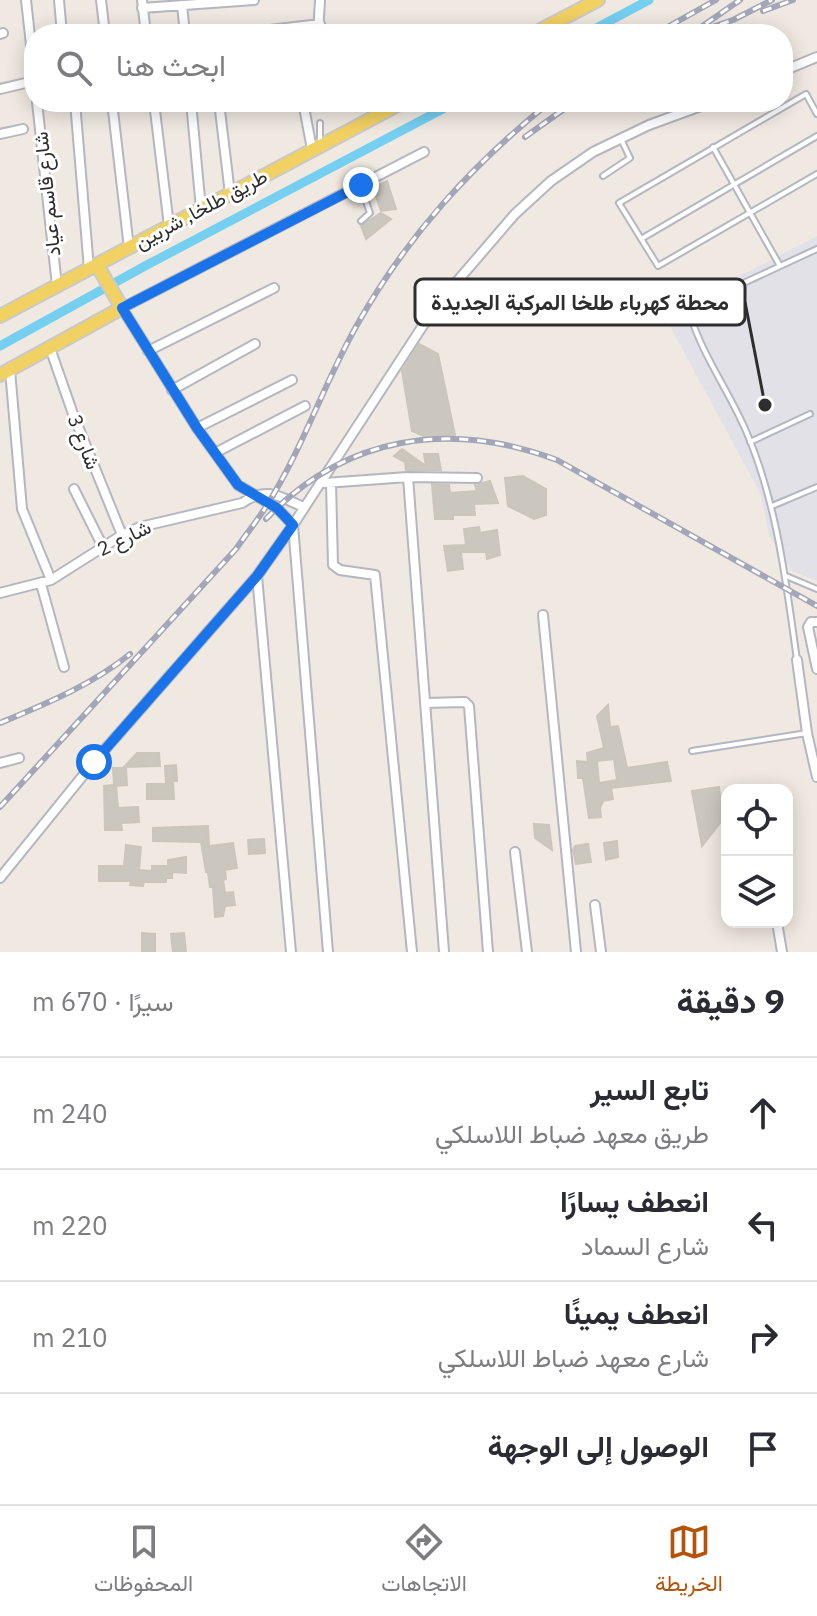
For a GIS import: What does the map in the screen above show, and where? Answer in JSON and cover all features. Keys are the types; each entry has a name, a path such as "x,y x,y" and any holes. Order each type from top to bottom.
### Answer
{"main road":[{"path":"552,24 598,0"},
{"name":"طريق طلخا, شربين","path":"0,316 57,286 97,270 129,248 384,112"},
{"path":"5,372 120,304 97,270"}],"street":[{"path":"26,0 29,24"},
{"path":"59,0 61,24"},
{"path":"101,0 104,24"},
{"path":"145,24 142,4 182,5 254,0"},
{"path":"319,24 320,0"},
{"path":"182,5 184,24"},
{"path":"793,67 817,57"},
{"path":"0,89 24,83"},
{"name":"شارع قاسم عياد","path":"39,112 57,286"},
{"path":"76,112 97,270"},
{"path":"113,112 129,248"},
{"path":"155,112 169,226"},
{"path":"192,112 201,209"},
{"path":"220,112 230,194"},
{"path":"306,112 316,147"},
{"path":"0,878 94,762 257,576 411,341 470,263 515,214 551,181 620,138 686,112"},
{"path":"0,134 23,129"},
{"path":"328,952 292,524 279,510 238,485 172,390 120,304 424,152"},
{"path":"148,351 274,288"},
{"path":"172,390 255,344"},
{"name":"شارع 3","path":"50,348 88,455 122,535"},
{"path":"5,372 22,509 51,580"},
{"path":"197,428 292,380"},
{"path":"215,453 305,406"},
{"path":"320,484 408,477 477,478"},
{"path":"408,477 444,952"},
{"path":"331,483 333,565 340,570 375,575 412,952"},
{"path":"74,489 103,547"},
{"path":"253,495 273,494 302,506"},
{"name":"شارع 2","path":"0,593 51,580 122,535 172,518 242,503 253,495"},
{"path":"257,576 291,952"},
{"path":"41,584 64,667"},
{"path":"543,615 576,952"},
{"path":"817,622 811,622 808,627 817,665"},
{"path":"797,660 807,733 817,777"},
{"path":"425,703 456,700 469,706 488,952"},
{"path":"0,763 19,758"},
{"path":"515,852 527,952"},
{"path":"595,905 601,952"},
{"path":"778,928 782,952"}],"lane":[{"path":"793,101 806,94 817,114"},
{"path":"774,112 619,203 658,266 817,174"},
{"path":"316,147 320,123"},
{"path":"641,239 817,136"},
{"path":"603,176 630,158 620,138"},
{"path":"713,147 780,266"},
{"path":"361,185 370,213 361,221"},
{"path":"797,660 772,506 750,442 693,327 690,314 709,299 817,249"},
{"path":"750,442 810,414"},
{"path":"772,506 817,487"},
{"path":"785,576 817,589"},
{"path":"692,751 807,733"}],"shaded area":[{"path":"817,236 817,581 792,571 769,535 761,495 664,315"}],"building":[{"path":"387,181 396,209 381,211 373,187"},
{"path":"381,213 391,219 366,239 361,226"},
{"path":"419,344 438,354 455,435 428,438 412,431 402,371"},
{"path":"402,449 426,466 424,454 438,454 441,470 406,470 405,462 394,456"},
{"path":"523,476 546,489 546,515 534,519 508,506 505,478"},
{"path":"490,481 498,503 474,504 475,515 435,519 432,484 449,485 450,493 477,491 475,485"},
{"path":"479,527 480,533 497,530 500,555 487,559 486,552 461,552 463,569 448,571 444,546 466,545 464,529"},
{"path":"608,705 610,727 618,726 627,768 667,762 671,781 611,788 613,799 603,801 601,817 589,818 583,778 578,778 577,761 588,762 587,753 604,748 597,716","holes":["614,759 617,780 599,783 597,761"]},
{"path":"137,753 159,753 160,766 124,767"},
{"path":"176,765 174,799 147,799 147,784 166,784 165,766"},
{"path":"113,768 126,768 127,785 116,786 118,808 138,807 139,822 121,823 122,830 105,830 104,786 114,785"},
{"path":"719,787 721,822 702,846 692,791"},
{"path":"534,824 549,825 552,850 535,838"},
{"path":"208,826 209,846 233,843 237,868 225,870 226,879 223,880 225,893 233,892 235,905 225,906 223,916 215,917 213,887 210,887 206,872 201,842 153,841 153,828"},
{"path":"264,839 265,853 249,854 248,840"},
{"path":"617,841 618,857 606,860 604,843"},
{"path":"588,844 591,862 576,864 575,846"},
{"path":"126,845 141,847 139,870 152,871 152,866 168,866 168,860 186,857 186,873 172,872 172,878 166,878 166,882 144,882 143,886 130,885 131,881 99,881 99,866 124,866"},
{"path":"142,933 155,934 155,952 142,952"},
{"path":"184,933 186,952 173,952 171,934"}],"waterway":[{"path":"604,24 649,0"},
{"path":"0,346 437,112"}],"railway":[{"path":"673,24 716,0"},
{"path":"705,24 740,0"},
{"path":"721,24 772,0"},
{"path":"763,11 793,0"},
{"path":"0,807 236,549 280,483 345,347 376,292 419,232 467,177 538,112"},
{"path":"525,137 560,112"},
{"path":"266,519 297,491 330,469 365,453 401,443 439,439 478,441 557,460 817,606"},
{"path":"0,723 84,684 130,654"}],"place":[{"name":"محطة كهرباء طلخا المركبة الجديدة","path":"765,405"}],"route":[{"path":"94,762 257,576 293,525 277,508 238,485 172,390 122,308 361,185"}]}
